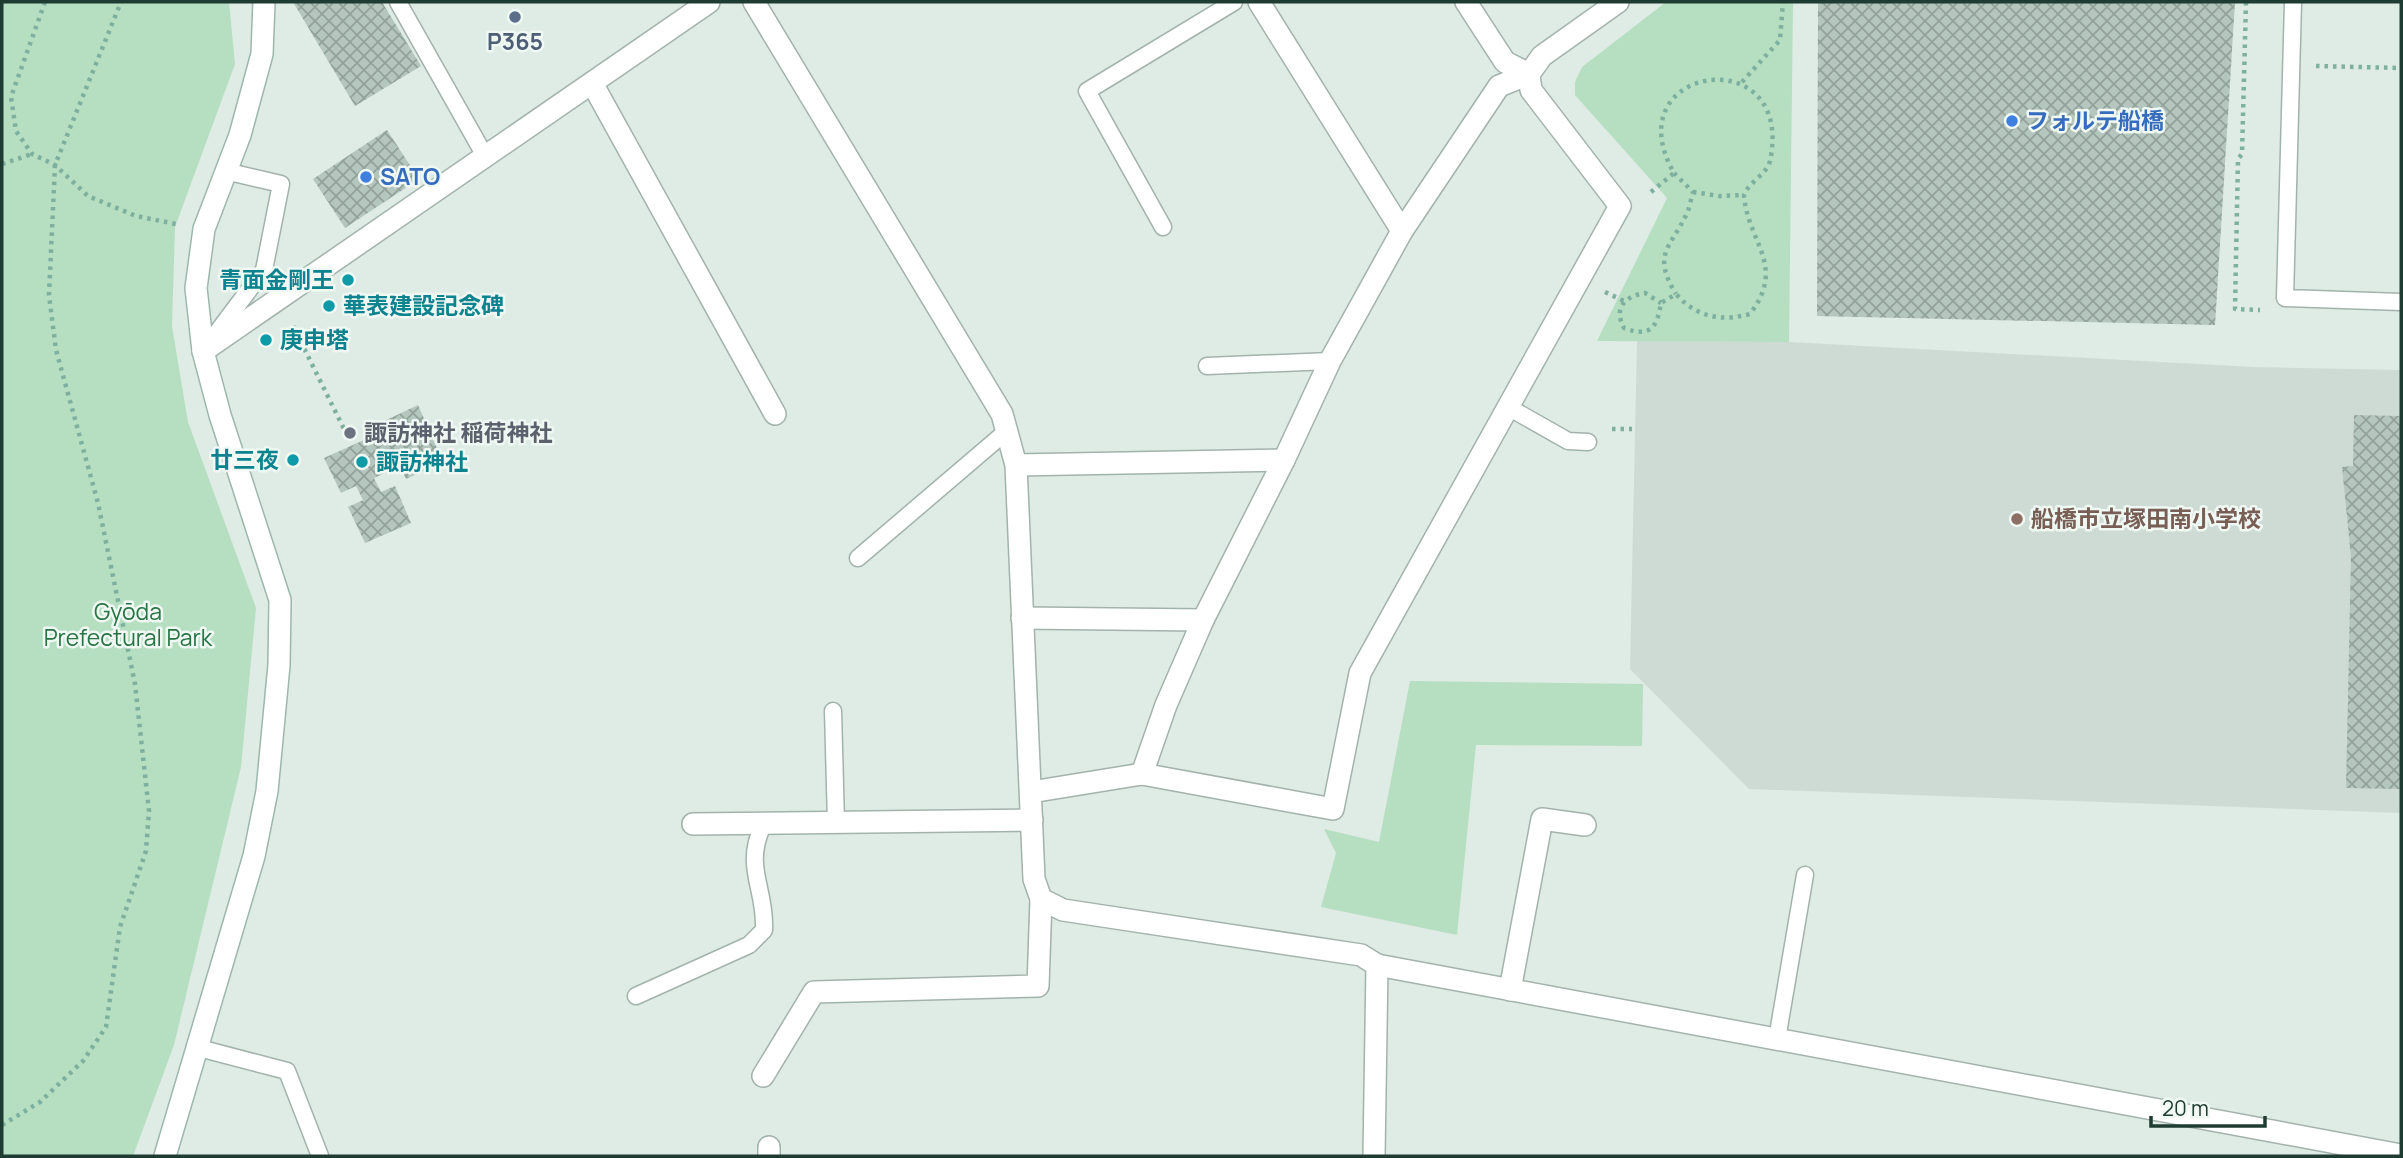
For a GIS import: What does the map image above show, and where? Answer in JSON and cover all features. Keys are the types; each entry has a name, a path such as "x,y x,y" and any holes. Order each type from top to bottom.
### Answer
{"street":[{"path":"165,1156 254,856 267,792 282,625 280,600 272,569 234,462 203,351 196,288 204,229 243,123 262,54 264,2"},
{"path":"203,351 709,2"},
{"path":"754,2 995,402 1008,430 1016,465 1034,879 1041,899 1038,986 814,992 763,1076"},
{"path":"1259,2 1402,231"},
{"path":"1466,2 1506,62 1528,74"},
{"path":"1142,774 1166,705 1203,620 1284,460 1329,361 1402,231 1499,86 1528,74 1542,56 1618,2"},
{"path":"1031,792 1142,774 1333,809 1360,673 1620,206 1531,90 1528,74"},
{"path":"592,83 775,414"},
{"path":"1016,465 1284,460"},
{"path":"1022,618 1203,620"},
{"path":"1510,990 1542,819 1585,825"},
{"path":"692,824 1032,820"},
{"path":"1041,899 1063,910 1361,955 1377,965 2401,1155"},
{"path":"1374,1156 1377,965"}],"lane":[{"path":"398,2 485,156"},
{"path":"1163,227 1087,91 1234,2"},
{"path":"2292,2 2285,298 2401,302"},
{"path":"203,351 264,270 281,184 225,171"},
{"path":"1207,366 1329,361"},
{"path":"1508,407 1568,441 1588,442"},
{"path":"858,558 1008,430"},
{"path":"833,711 836,823"},
{"path":"636,996 750,945 764,930 765,907 756,876 754,845 763,825"},
{"path":"1777,1039 1805,874"},
{"path":"199,1048 287,1071 320,1156"}],"path":[{"path":"45,2 10,97 16,131 32,155 55,165 88,197 136,216 204,229"},
{"path":"2,1125 40,1101 83,1061 106,1027 120,927 146,851 149,811 135,684 99,503 56,350 49,295 55,165 121,2"},
{"path":"1742,82 1780,40 1783,2"},
{"path":"2307,66 2401,68"},
{"path":"1693,191 1688,212 1666,245 1665,267 1676,294 1686,305 1713,318 1735,318 1750,314 1766,288 1766,264 1745,212 1744,195 1769,164 1772,129 1756,96 1742,82 1726,79 1694,84 1681,91 1670,102 1662,123 1662,142 1674,173 1693,191 1719,197 1744,195"},
{"path":"2,164 32,155"},
{"path":"1651,192 1674,173"},
{"path":"1605,292 1624,302"},
{"path":"1661,303 1645,293 1633,295 1619,310 1619,319 1624,328 1637,332 1650,330 1658,321 1661,303 1676,294"},
{"path":"280,300 349,439"}],"shaded area":[{"name":"船橋市立塚田南小学校","path":"1637,341 1789,342 2253,367 2401,370 2401,813 1749,789 1630,669"}],"green space":[{"name":"Gyōda Prefectural Park","path":"2,2 229,2 235,64 175,227 172,326 188,422 256,608 241,767 174,1045 133,1156 2,1156"},
{"path":"1666,2 1793,2 1789,342 1597,341 1667,198 1575,95 1575,82 1582,67"},
{"path":"1410,681 1643,684 1642,746 1476,745 1457,935 1321,907 1336,853 1324,829 1379,842"}],"building":[{"path":"293,2 382,2 421,66 355,106"},
{"path":"1818,2 2235,2 2215,325 1817,316"},
{"path":"387,130 419,179 345,228 313,179"},
{"path":"418,405 443,462 406,479 400,466 374,478 381,492 395,486 411,523 365,543 348,507 363,500 356,486 341,493 324,458 384,431 380,423"},
{"path":"2354,415 2401,416 2401,789 2346,788 2351,557 2342,467 2353,466"}],"place":[{"name":"P365","path":"515,17"},
{"name":"フォルテ船橋","path":"2012,121"},
{"name":"SATO","path":"366,177"},
{"name":"青面金剛王","path":"348,280"},
{"name":"華表建設記念碑","path":"329,306"},
{"name":"庚申塔","path":"266,340"},
{"name":"諏訪神社 稲荷神社","path":"350,433"},
{"name":"廿三夜","path":"293,460"},
{"name":"諏訪神社","path":"362,462"},
{"name":"船橋市立塚田南小学校","path":"2017,519"}]}
